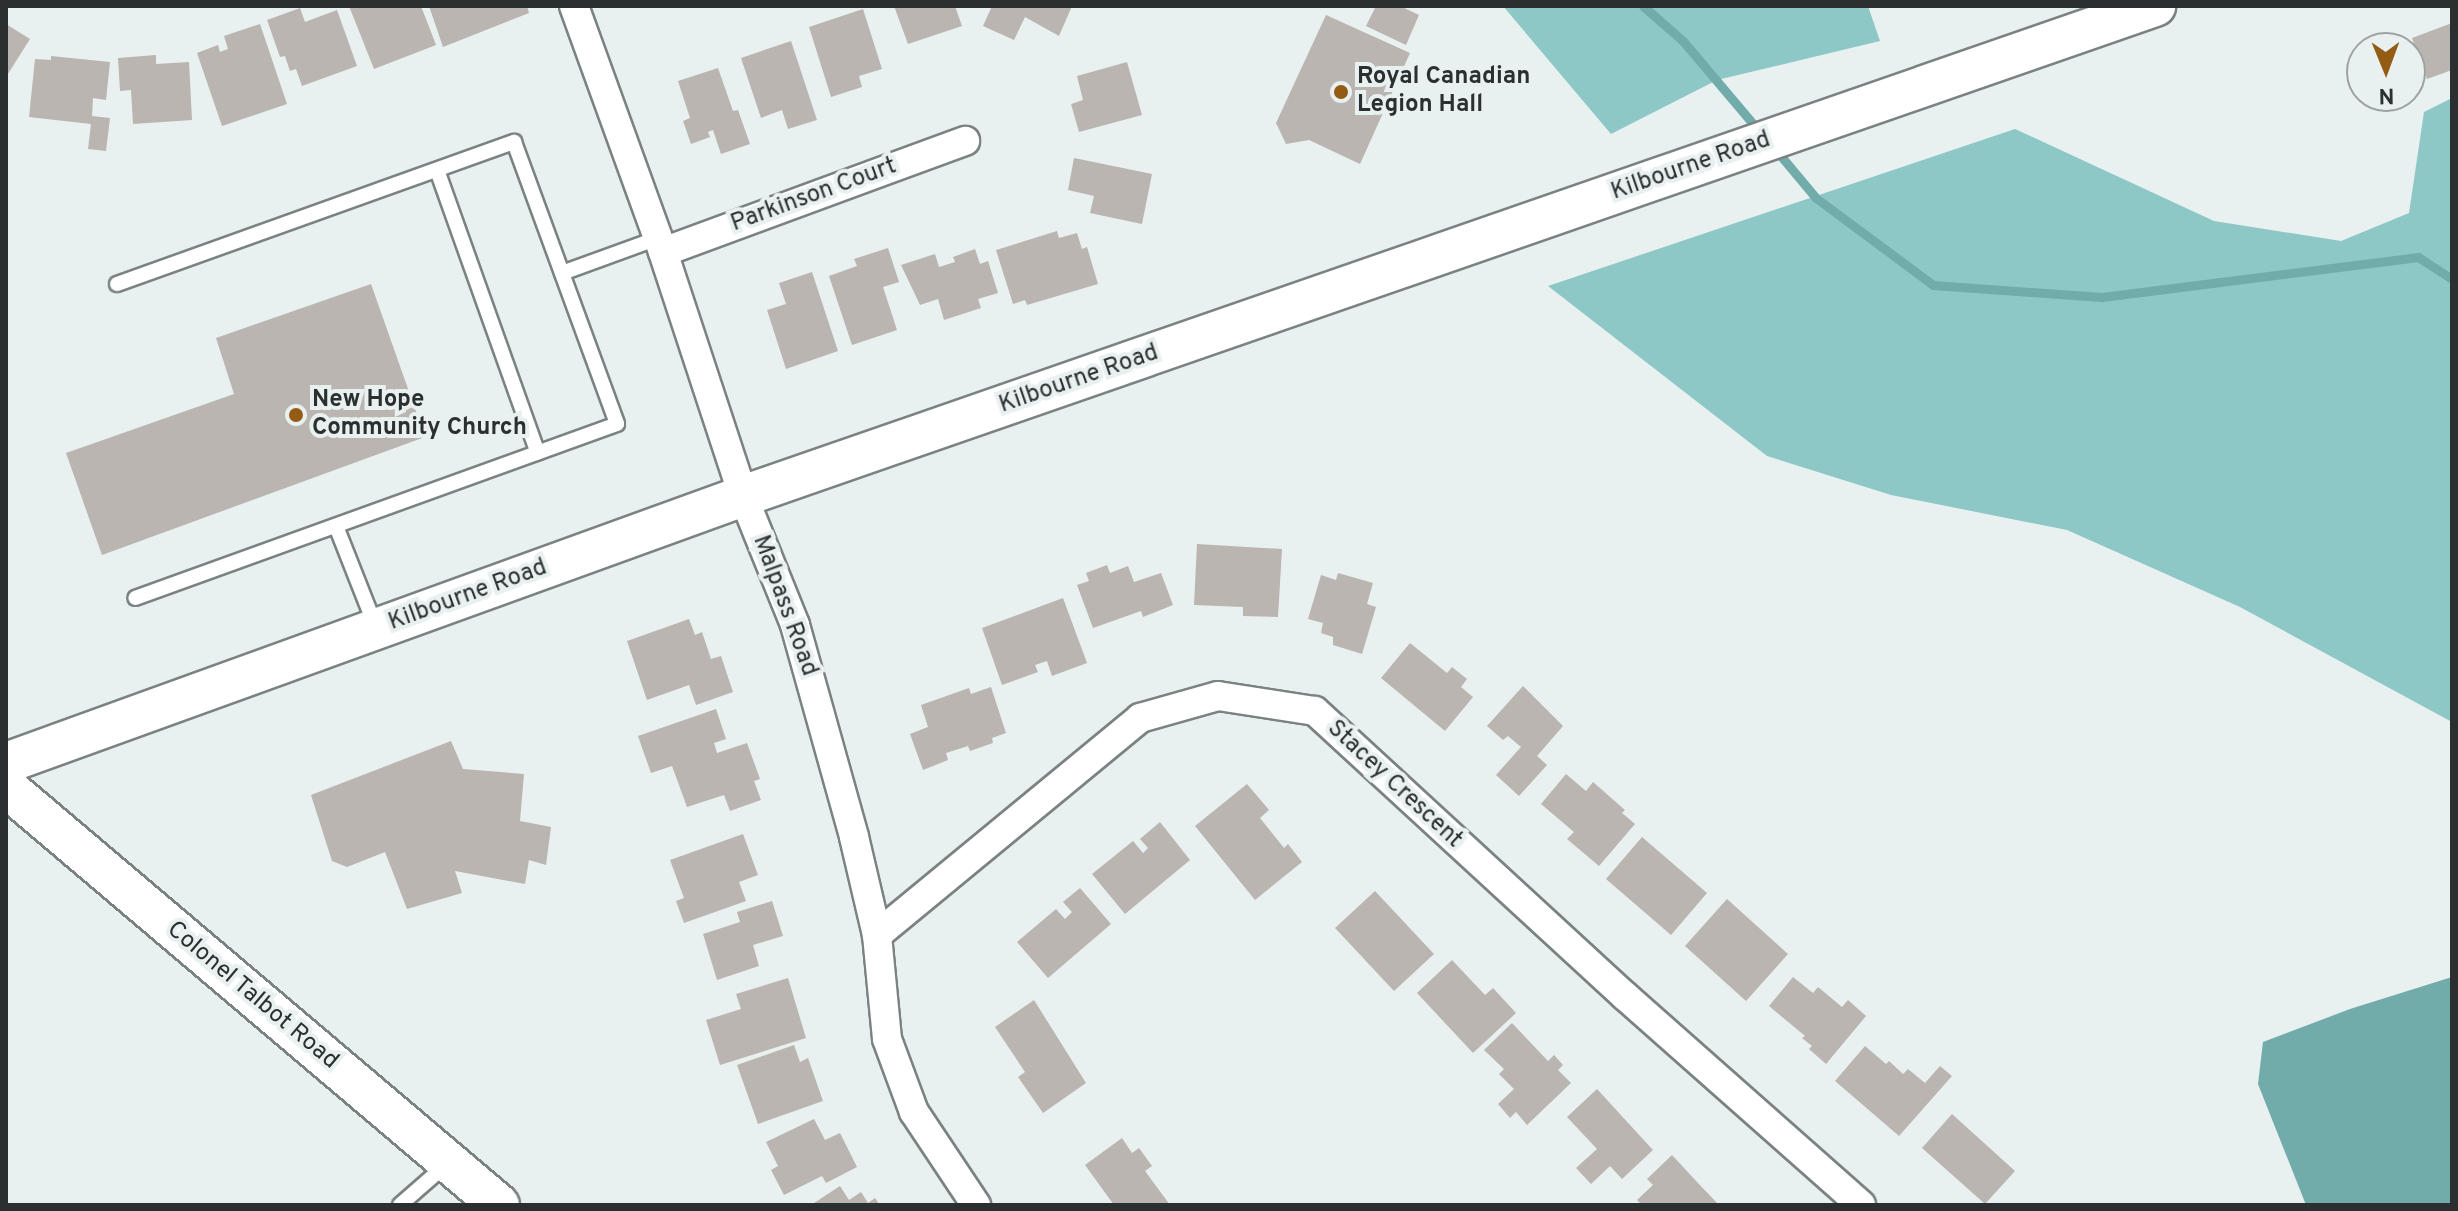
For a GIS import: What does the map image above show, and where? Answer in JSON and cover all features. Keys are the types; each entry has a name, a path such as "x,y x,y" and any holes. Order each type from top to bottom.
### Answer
{"street":[{"name":"Malpass Road","path":"574,6 660,245 743,496 795,625 854,837 877,935 887,1039 914,1112 976,1205"},
{"name":"Kilbourne Road","path":"6,763 743,496 2155,6"},
{"name":"Parkinson Court","path":"660,245 965,141"},
{"name":"Stacey Crescent","path":"877,935 1140,718 1218,696 1315,711 1613,985 1861,1205"},
{"name":"Colonel Talbot Road","path":"6,787 499,1205"}],"lane":[{"path":"117,284 514,142 617,424 135,598"},
{"path":"437,170 538,453"},
{"path":"562,273 660,245"},
{"path":"336,526 376,629"},
{"path":"400,1205 449,1163"}],"shaded area":[{"path":"1503,6 1868,6 1880,41 1717,80 1611,134"},
{"path":"2452,98 2452,722 2240,607 2067,530 1891,495 1767,456 1548,286 2015,129 2214,221 2341,241 2409,213 2426,111"},
{"path":"2452,977 2452,1205 2306,1205 2258,1084 2263,1042 2350,1009"}],"building":[{"path":"349,6 421,6 436,45 374,69"},
{"path":"429,6 527,6 529,13 443,47"},
{"path":"894,6 955,6 962,26 908,44"},
{"path":"992,6 1072,6 1059,36 1025,17 1014,40 983,26"},
{"path":"1376,6 1400,6 1419,15 1406,45 1366,26"},
{"path":"300,8 305,22 337,10 357,66 302,86 296,69 290,71 285,56 280,57 267,20"},
{"path":"863,9 882,69 859,76 862,87 831,97 809,27"},
{"name":"Royal Canadian Legion Hall","path":"1326,15 1410,53 1360,164 1309,140 1286,144 1276,123"},
{"path":"2452,23 2452,70 2427,79 2426,76 2426,33"},
{"path":"6,24 30,39 6,77"},
{"path":"260,24 287,104 222,126 197,53 218,45 220,52 228,49 224,36"},
{"path":"791,41 817,120 788,129 782,110 761,118 741,58"},
{"path":"156,55 156,64 189,62 192,120 133,124 131,90 120,91 118,58"},
{"path":"51,56 110,62 106,100 93,98 92,116 110,118 106,151 88,149 91,124 29,117 35,59 51,60"},
{"path":"1127,62 1142,115 1079,132 1071,104 1083,100 1077,76"},
{"path":"718,68 733,111 738,110 750,144 721,154 713,130 708,132 710,137 691,144 683,121 690,118 678,81"},
{"path":"1074,158 1152,174 1142,224 1090,213 1094,196 1068,190"},
{"path":"1057,231 1059,238 1077,233 1082,249 1087,247 1098,284 1027,305 1025,300 1013,304 996,250"},
{"path":"888,248 899,282 883,287 897,330 852,345 829,276 857,266 854,259"},
{"path":"975,249 980,264 988,261 998,293 978,299 981,308 944,320 938,299 920,305 901,265 935,254 939,267 955,262 953,257"},
{"path":"812,272 838,351 786,369 767,310 786,304 779,283"},
{"name":"New Hope Community Church","path":"371,284 425,437 102,555 66,453 234,394 216,338"},
{"path":"1197,544 1282,549 1278,617 1243,616 1243,607 1194,605"},
{"path":"1107,565 1110,573 1128,566 1134,582 1161,573 1173,605 1143,617 1141,611 1093,628 1077,585 1089,581 1086,573"},
{"path":"1338,573 1373,583 1367,604 1376,607 1362,654 1333,645 1333,637 1321,633 1323,623 1308,619 1321,575 1336,580"},
{"path":"1063,598 1087,663 1052,676 1047,661 1035,665 1038,672 1002,685 982,628"},
{"path":"689,619 695,635 702,632 711,659 721,656 733,692 696,705 689,685 647,700 627,641"},
{"path":"1410,643 1447,673 1452,667 1467,679 1461,687 1473,697 1445,731 1381,678"},
{"path":"1523,686 1563,726 1537,756 1547,765 1519,796 1496,775 1521,747 1508,736 1503,740 1487,726"},
{"path":"991,687 1006,733 992,738 993,743 970,751 968,746 946,753 948,760 923,770 910,734 928,727 921,705 969,688 971,694"},
{"path":"716,709 726,739 714,743 717,753 747,743 760,779 754,781 761,800 730,811 724,795 687,807 672,766 651,773 638,736"},
{"path":"451,741 463,769 524,774 520,821 551,827 546,865 529,860 525,884 455,871 462,893 407,909 385,852 347,867 332,861 311,795"},
{"path":"1566,774 1586,791 1593,782 1625,810 1622,813 1635,824 1599,866 1567,839 1574,832 1541,804"},
{"path":"1247,784 1269,810 1260,818 1284,848 1288,844 1302,862 1255,900 1195,826"},
{"path":"1160,822 1190,860 1125,914 1092,874 1133,841 1143,853 1148,848 1140,839"},
{"path":"743,834 758,875 739,882 746,901 684,923 676,901 684,898 670,860"},
{"path":"1642,837 1707,893 1671,935 1606,879"},
{"path":"1080,888 1111,924 1048,978 1017,942 1056,909 1065,919 1072,912 1063,902"},
{"path":"1375,891 1434,954 1394,991 1335,928"},
{"path":"1727,899 1788,954 1746,1001 1685,946"},
{"path":"772,901 783,936 753,945 759,966 717,980 703,934 740,922 737,912"},
{"path":"1452,960 1485,995 1493,988 1516,1013 1473,1053 1417,993"},
{"path":"1793,977 1813,993 1818,987 1842,1007 1848,1000 1866,1016 1826,1064 1809,1049 1812,1046 1802,1038 1805,1036 1769,1006"},
{"path":"788,978 806,1038 720,1065 706,1020 741,1009 736,994"},
{"path":"1034,1000 1086,1083 1043,1113 1018,1077 1025,1072 995,1027"},
{"path":"1512,1023 1548,1061 1554,1055 1563,1065 1558,1070 1571,1083 1527,1125 1516,1112 1510,1118 1498,1104 1514,1089 1499,1074 1504,1069 1484,1050"},
{"path":"794,1045 800,1062 808,1058 823,1101 758,1124 737,1065"},
{"path":"1865,1046 1886,1064 1889,1061 1903,1074 1908,1069 1925,1083 1940,1066 1952,1076 1899,1136 1835,1081"},
{"path":"1597,1089 1653,1150 1622,1179 1610,1166 1591,1184 1576,1168 1597,1149 1567,1117"},
{"path":"1952,1114 2015,1171 1985,1204 1922,1148"},
{"path":"814,1119 825,1140 840,1133 857,1167 826,1183 822,1176 784,1195 771,1170 778,1166 766,1142"},
{"path":"1122,1138 1132,1153 1139,1148 1152,1166 1145,1171 1170,1205 1114,1205 1085,1165"},
{"path":"1672,1155 1719,1205 1642,1205 1637,1200 1653,1185 1647,1179"},
{"path":"840,1186 849,1200 861,1192 868,1203 875,1198 880,1205 811,1205"}],"waterway":[{"path":"1643,6 1683,41 1760,132"},
{"path":"1775,149 1816,198 1933,285 2102,297 2418,257 2452,279"}],"place":[{"name":"Royal Canadian Legion Hall","path":"1341,92"},
{"name":"New Hope Community Church","path":"296,415"}]}
